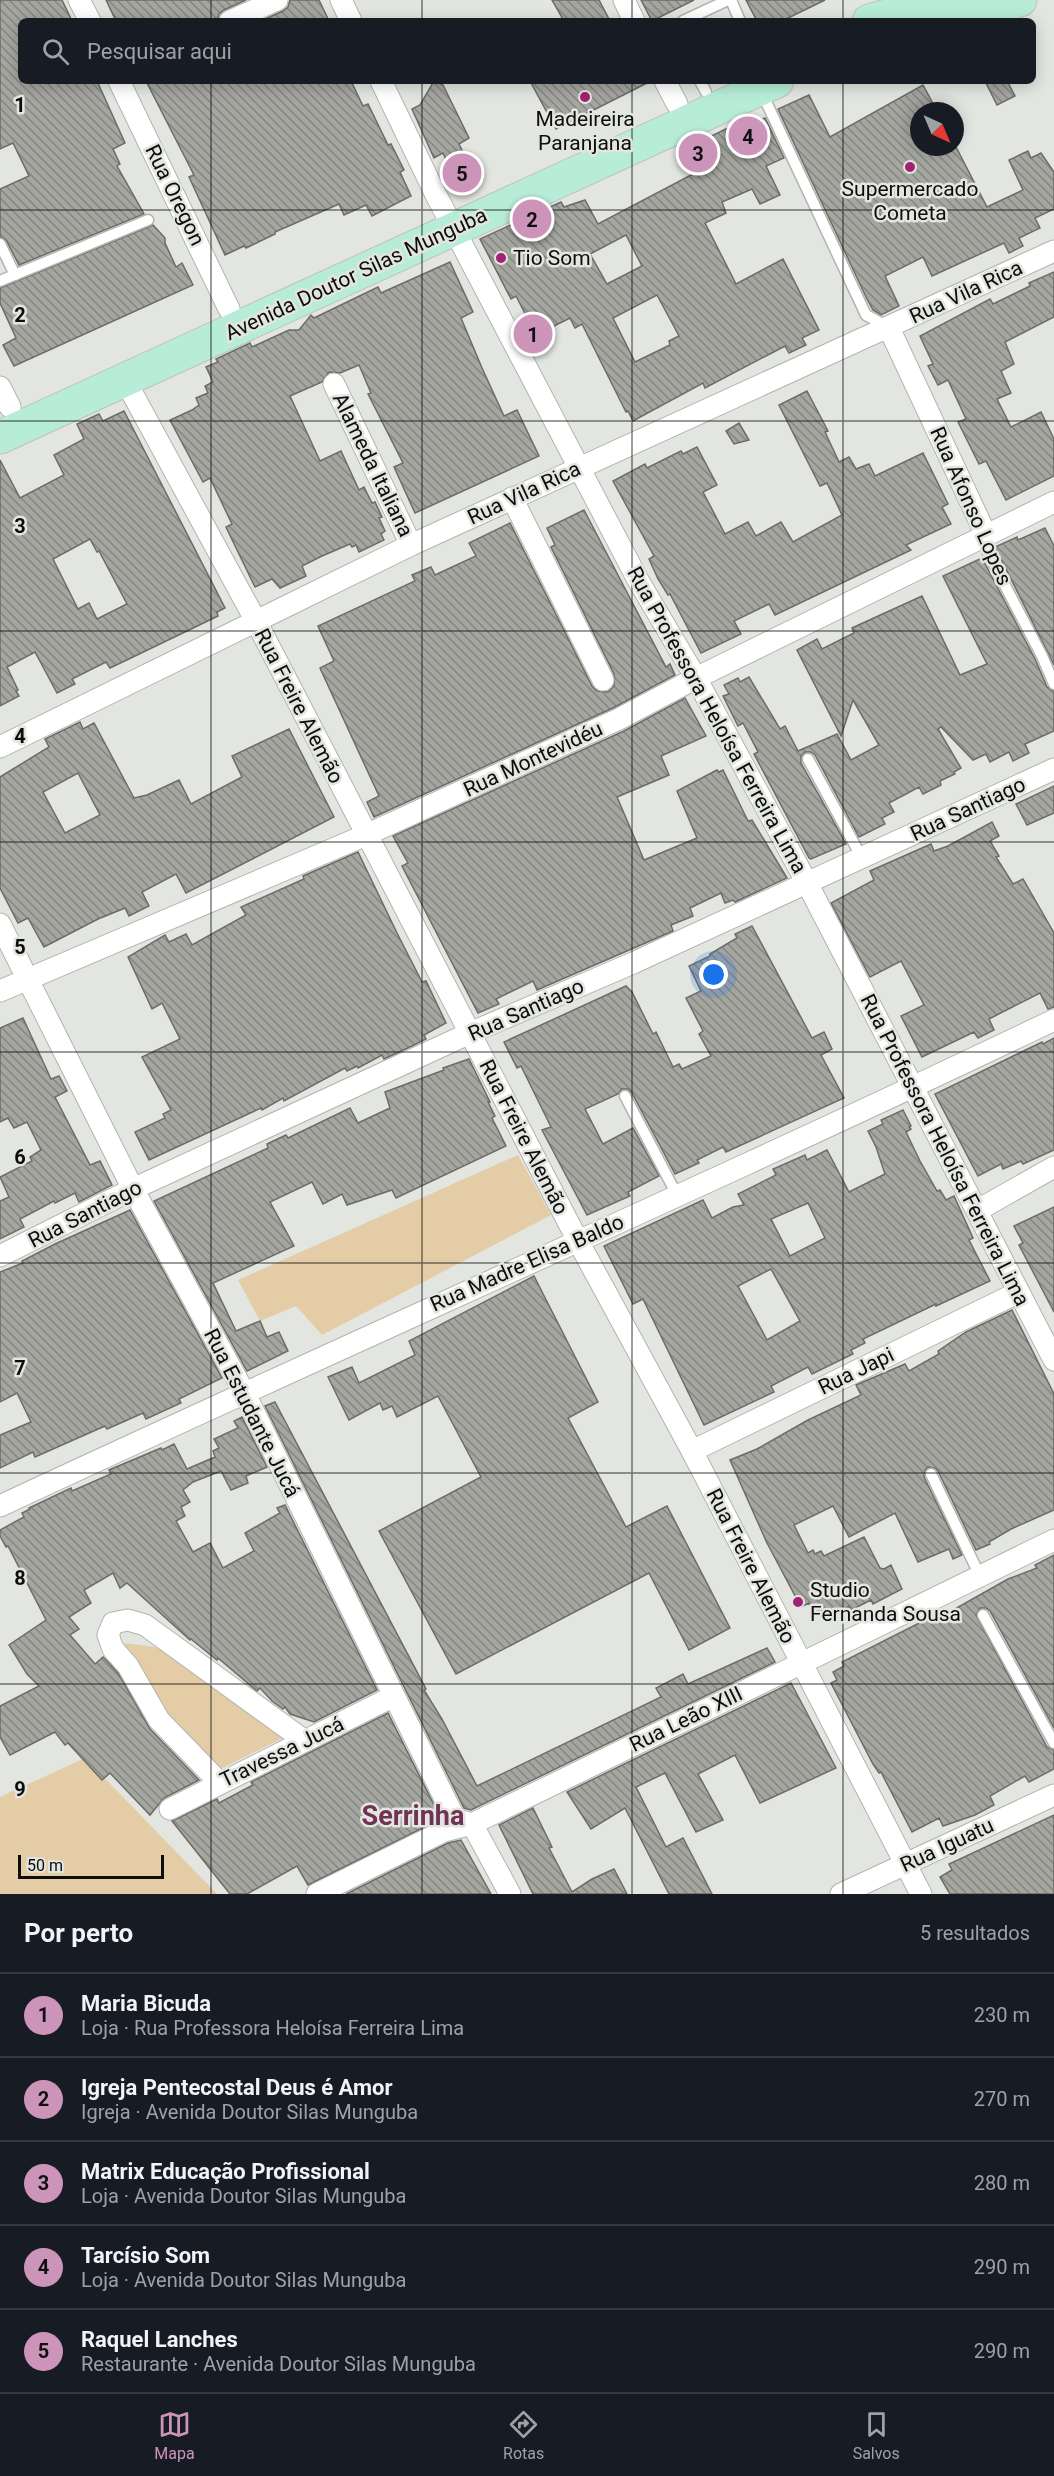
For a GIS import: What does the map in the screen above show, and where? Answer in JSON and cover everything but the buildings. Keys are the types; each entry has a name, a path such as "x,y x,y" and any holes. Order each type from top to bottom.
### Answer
{"main road":[{"path":"873,13 944,0"},
{"path":"958,18 1020,0"},
{"name":"Avenida Doutor Silas Munguba","path":"3,411 229,309 449,219 716,87"},
{"name":"Avenida Doutor Silas Munguba","path":"3,411 125,380 716,87"}],"street":[{"path":"80,0 89,18"},
{"path":"237,18 278,0"},
{"path":"341,0 350,18"},
{"path":"624,0 633,18"},
{"name":"Rua Oregon","path":"120,84 229,309"},
{"name":"Rua Professora Heloísa Ferreira Lima","path":"382,84 449,219 638,580 696,678 807,883 1054,1360"},
{"name":"Rua Vila Rica","path":"0,747 257,623 411,545 580,466 726,403 1054,251"},
{"name":"Rua Afonso Lopes","path":"889,328 986,535"},
{"name":"Rua Freire Alemão","path":"125,380 257,623 578,1240 692,1450 921,1894"},
{"name":"Alameda Italiana","path":"334,384 411,545"},
{"path":"512,498 603,680"},
{"name":"Rua Montevidéu","path":"0,991 366,835 619,719 696,678 1054,502"},
{"name":"Rua Santiago","path":"0,1256 133,1189 470,1033 633,963 1054,769"},
{"name":"Rua Estudante Jucá","path":"0,924 133,1189 244,1392 456,1819 472,1824 510,1894"},
{"name":"Rua Madre Elisa Baldo","path":"0,1506 244,1392 913,1088 1054,1020"},
{"path":"978,1210 1054,1167"},
{"name":"Rua Japi","path":"692,1450 1019,1292"},
{"name":"Rua Leão XIII","path":"317,1894 444,1831 472,1824 1054,1540"},
{"path":"219,1782 159,1720 128,1666 113,1649 108,1635 113,1623 128,1620 145,1625 305,1741"},
{"name":"Travessa Jucá","path":"170,1809 219,1782 394,1696"},
{"name":"Rua Iguatu","path":"841,1894 1054,1795"}],"lane":[{"path":"690,18 729,0 738,18"},
{"path":"716,87 866,315 889,328"},
{"path":"0,281 148,220"},
{"path":"0,244 15,275"},
{"name":"Rua Afonso Lopes","path":"986,535 988,553 1042,656 1054,684"},
{"path":"808,759 862,858"},
{"path":"625,1096 678,1195"},
{"path":"931,1474 980,1576"},
{"path":"983,1615 1054,1743"}],"shaded area":[{"path":"518,1155 551,1215 322,1335 296,1306 260,1321 238,1280"},
{"path":"124,1643 154,1647 192,1664 283,1738 214,1772 160,1709"},
{"path":"85,1758 217,1894 0,1894 0,1797"}],"place":[{"name":"Madeireira Paranjana","path":"585,97"},
{"name":"Tarcísio Som","path":"748,136"},
{"name":"Matrix Educação Profissional","path":"698,153"},
{"name":"Supermercado Cometa","path":"910,167"},
{"name":"Raquel Lanches","path":"462,173"},
{"name":"Igreja Pentecostal Deus é Amor","path":"532,219"},
{"name":"Tio Som","path":"501,258"},
{"name":"Maria Bicuda","path":"533,334"},
{"name":"Studio Fernanda Sousa","path":"798,1602"}],"district":[{"name":"Serrinha","path":"413,1816"}]}
